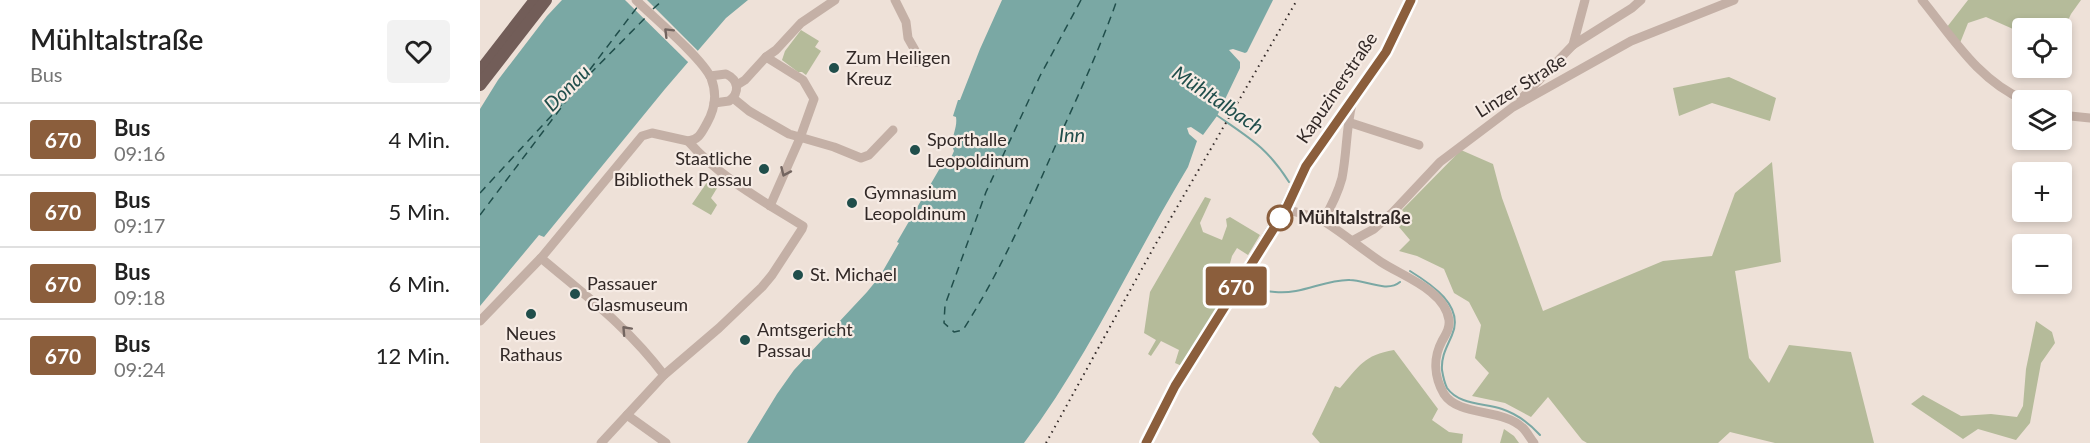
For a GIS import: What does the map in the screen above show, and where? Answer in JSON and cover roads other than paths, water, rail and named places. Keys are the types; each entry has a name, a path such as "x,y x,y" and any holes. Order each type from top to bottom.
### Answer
{"main road":[{"path":"480,71 535,0"},
{"path":"480,85 546,0"},
{"name":"Kapuzinerstraße","path":"1146,443 1175,386 1286,209 1306,166 1386,52 1411,0"}],"street":[{"path":"480,321 541,258 642,136 652,133 688,141 698,138 713,111 714,88 710,76 636,0"},
{"path":"714,103 729,101 733,98 737,86 801,23 835,0"},
{"path":"896,0 906,22 908,38 916,52 916,62"},
{"path":"1573,45 1585,0"},
{"path":"1513,107 1573,45 1641,0"},
{"name":"Linzer Straße","path":"1352,241 1374,229 1440,162 1513,107 1631,41 1734,0"},
{"path":"1922,0 1980,72 1997,86 2012,94"},
{"path":"766,57 803,80 814,95 800,138 770,206"},
{"path":"710,76 726,74 737,86"},
{"path":"733,98 749,111 800,138 834,147 861,158 869,155 893,129"},
{"path":"1323,221 1335,199 1342,177 1352,101"},
{"path":"2072,116 2090,118"},
{"path":"1348,122 1419,145"},
{"path":"601,443 664,375 762,287 803,226 705,161 688,141"},
{"path":"1286,209 1323,221 1384,264 1411,277 1437,298 1445,308 1449,324 1436,354 1439,381 1445,395 1467,408 1508,419 1522,427 1534,443"},
{"path":"541,258 620,324 648,353 664,375"},
{"path":"627,415 666,443"}],"water":[{"name":"Donau","path":"562,0 748,0 726,18 544,237 539,235 480,306 480,109 498,80"},
{"name":"Inn","path":"1002,0 1273,0 1247,52 1229,50 1240,62 1240,68 1217,116 1203,135 1191,127 1187,128 1189,134 1197,141 1188,167 1090,342 1024,443 747,443 794,370 880,276 940,168 950,160 954,151 952,142 956,122 956,117 953,116 958,100 960,100"}],"waterway":[{"name":"Mühltalbach","path":"1215,114 1264,151 1289,182"},
{"name":"Mühltalbach","path":"1410,271 1436,289 1450,305 1454,315 1455,324 1442,365 1447,388 1452,394 1465,401 1495,407 1513,414 1528,423 1540,435"},
{"path":"1244,280 1271,292 1295,291 1341,280 1382,286 1395,285 1400,282"}],"railway":[{"path":"1046,443 1154,247 1297,0"}],"place":[{"name":"Zum Heiligen Kreuz","path":"834,68"},
{"name":"Sporthalle Leopoldinum","path":"915,150"},
{"name":"Staatliche Bibliothek Passau","path":"764,169"},
{"name":"Gymnasium Leopoldinum","path":"852,203"},
{"name":"Mühltalstraße","path":"1280,218"},
{"name":"St. Michael","path":"798,275"},
{"name":"Passauer Glasmuseum","path":"575,294"},
{"name":"Neues Rathaus","path":"531,314"},
{"name":"Amtsgericht Passau","path":"745,340"}]}
